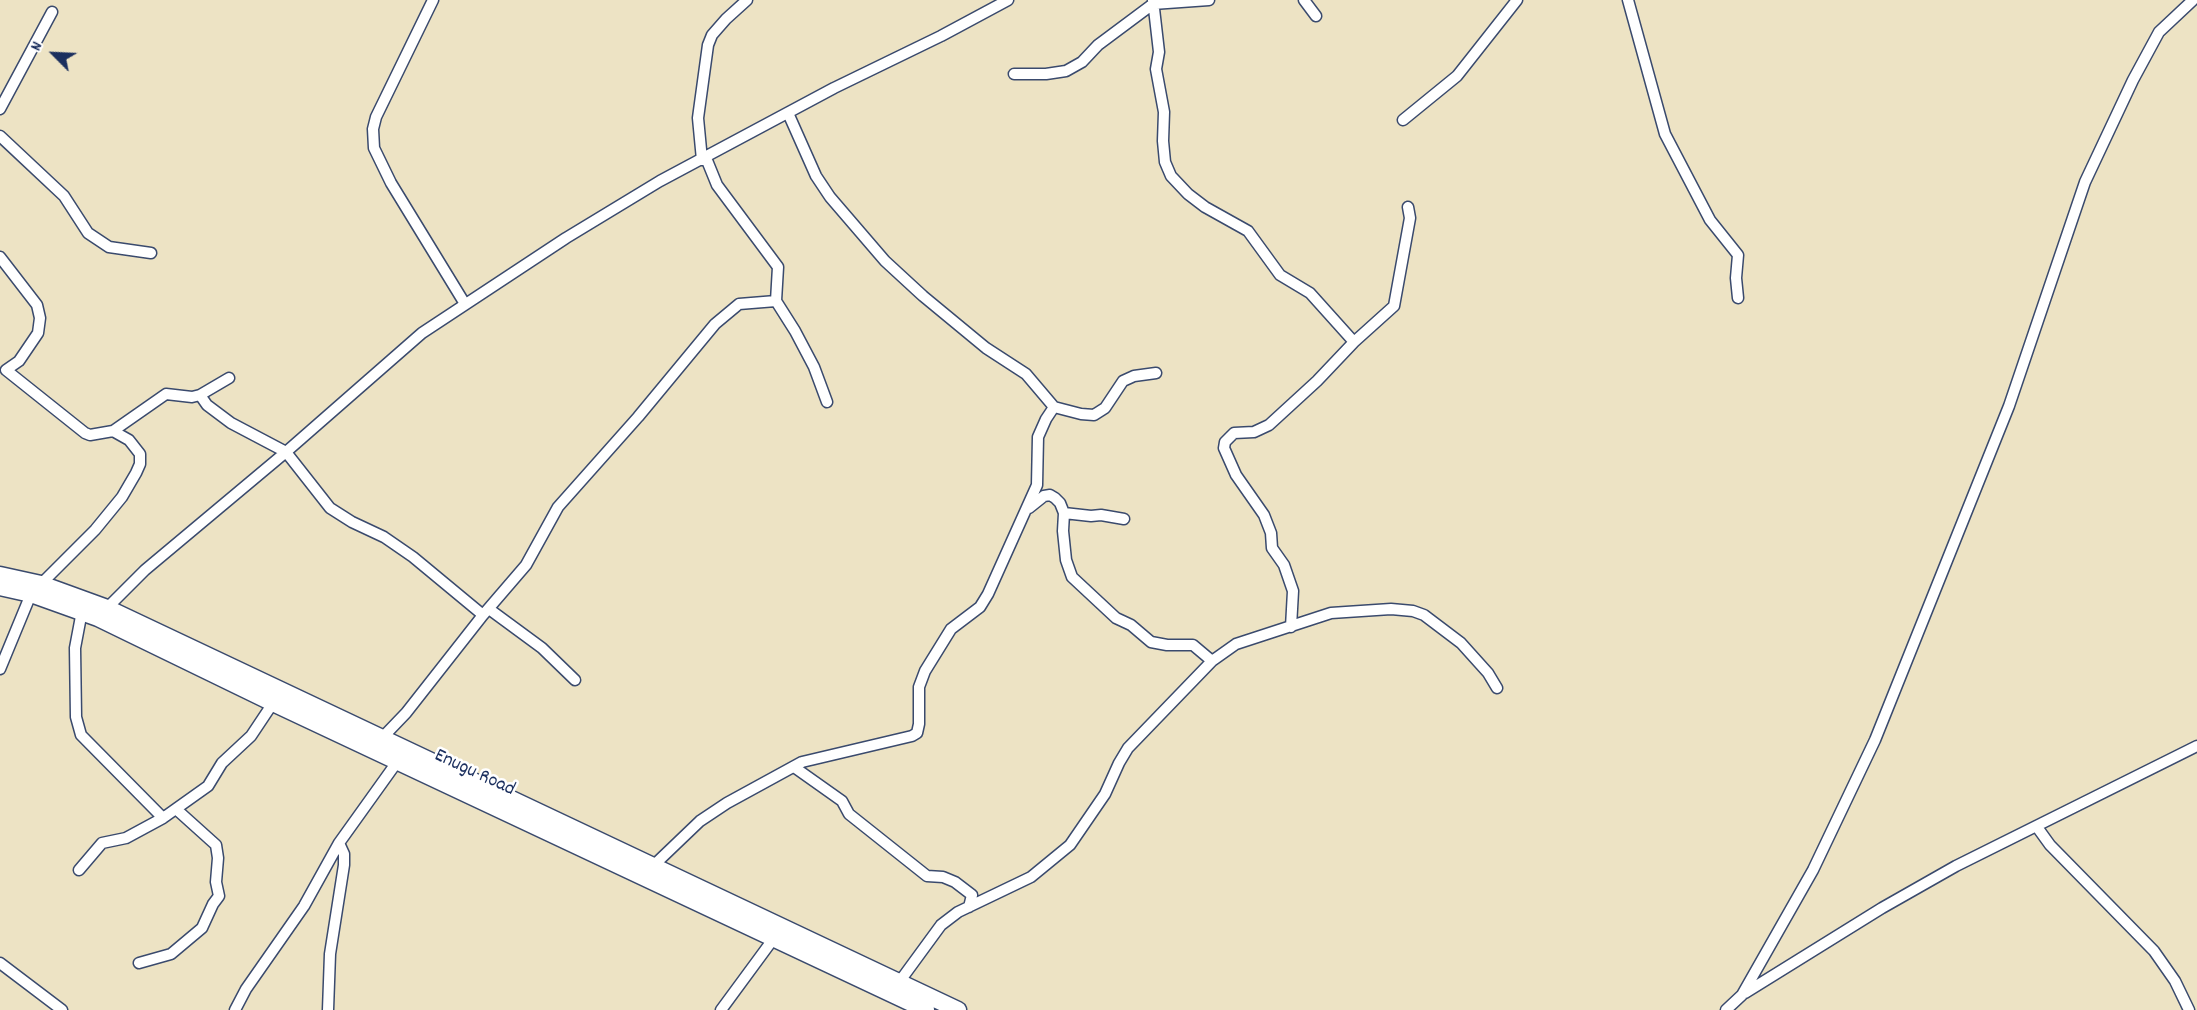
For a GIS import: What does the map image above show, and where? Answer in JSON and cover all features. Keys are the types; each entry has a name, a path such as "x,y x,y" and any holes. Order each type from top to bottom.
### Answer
{"main road":[{"path":"0,575 36,590 107,609 900,981 957,1010"},
{"name":"Enugu Road","path":"0,587 36,590 926,1010"}],"street":[{"path":"433,0 376,117 373,129 374,148 391,183 465,304"},
{"path":"747,0 712,35 708,45 698,118 704,159 717,185 778,267 776,301 814,367 827,402"},
{"path":"107,609 145,570 286,452 422,333 566,238 660,181 1008,0"},
{"path":"1014,74 1046,74 1066,71 1082,62 1098,45 1127,26 1153,2 1209,0"},
{"path":"1304,0 1316,16"},
{"path":"1403,120 1457,76 1517,0"},
{"path":"1628,0 1665,134 1710,220 1738,255 1736,278 1738,298"},
{"path":"1742,995 1813,870 1875,740 2005,417 2085,182 2133,80 2159,32 2193,0"},
{"path":"1153,2 1159,52 1156,69 1164,112 1165,162 1171,176 1188,194 1205,207 1248,231 1280,276 1310,293 1354,342"},
{"path":"0,109 52,12"},
{"path":"788,113 816,176 825,190 885,261 923,296 987,348 1026,374 1054,407 1094,415 1105,408 1123,381 1134,376 1156,373"},
{"path":"0,136 64,196 88,233 109,247 151,253"},
{"path":"1291,627 1293,591 1284,565 1272,548 1271,533 1264,515 1236,475 1224,448 1225,442 1234,433 1254,432 1269,425 1395,304 1410,218 1408,207"},
{"path":"0,257 37,304 40,318 38,333 19,361 6,370 85,433 90,435 113,431 166,394 192,397 200,395 229,378"},
{"path":"382,738 406,713 525,565 558,507 716,324 739,304 776,301"},
{"path":"200,395 207,405 231,423 286,452 330,508 352,522 384,537 414,557 486,612 542,648 575,680"},
{"path":"653,866 700,821 802,762 916,734 920,724 919,687 927,665 951,629 980,607 988,594 1037,485 1038,437 1054,407"},
{"path":"1,665 36,590 95,530 122,497 136,473 140,464 140,454 129,440 113,431"},
{"path":"1026,511 1038,499 1050,495 1060,503 1064,513 1066,560 1072,577 1116,618 1131,625 1151,642 1167,645 1193,645 1212,661"},
{"path":"1064,513 1124,519"},
{"path":"900,981 941,926 969,907 1031,877 1070,845 1105,794 1128,748 1212,661 1236,644 1332,613 1391,609 1413,611 1424,615 1461,643 1488,673 1497,688"},
{"path":"82,612 75,648 76,717 81,735 163,818"},
{"path":"79,870 102,843 126,838 163,818 208,786 222,764 251,736 273,703"},
{"path":"1726,1010 1742,995 1882,908 1956,866 2197,746"},
{"path":"235,1010 246,989 304,906 339,843 397,762"},
{"path":"794,767 842,801 849,814 927,876 943,877 955,882 972,895 969,907"},
{"path":"139,963 171,954 202,928 219,896 216,882 218,858 216,845 176,809"},
{"path":"2037,827 2050,845 2154,951 2175,981 2189,1010"},
{"path":"328,1010 330,954 345,854 339,843"},
{"path":"721,1010 774,938"},
{"path":"0,963 62,1010"}]}
